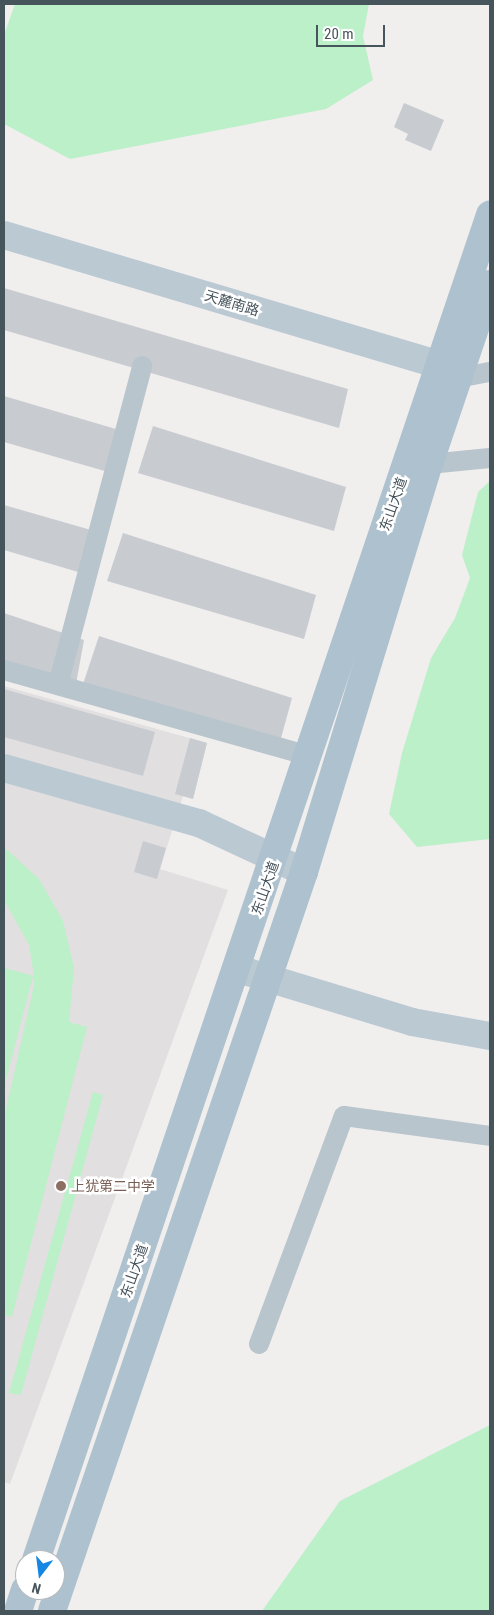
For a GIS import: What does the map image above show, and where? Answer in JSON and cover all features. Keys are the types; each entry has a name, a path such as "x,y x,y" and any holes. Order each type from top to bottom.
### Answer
{"main road":[{"name":"东山大道","path":"52,1611 304,872 428,464 453,371 490,215"},
{"name":"东山大道","path":"39,1550 238,969 308,756 453,371 490,284"}],"street":[{"name":"天麓南路","path":"4,235 453,371"},
{"path":"58,685 142,366"},
{"path":"453,371 490,372"},
{"path":"428,464 490,458"},
{"path":"4,670 308,756"},
{"path":"4,768 199,823 274,862 304,872"},
{"path":"238,969 412,1022 490,1036"},
{"path":"259,1344 344,1116 490,1136"}],"shaded area":[{"name":"上犹第二中学","path":"4,686 207,743 193,799 183,796 160,869 228,890 10,1484 4,1482"}],"green space":[{"path":"15,4 369,4 363,36 373,80 326,109 70,159 4,124 4,35"},
{"path":"490,481 490,839 417,847 389,814 402,753 431,658 455,618 470,578 462,555 478,492"},
{"path":"4,847 39,879 63,921 74,968 69,1022 87,1027 12,1317 4,1315 4,1118 34,985 33,976 4,1088 4,968 34,976 29,945 4,900"},
{"path":"93,1092 103,1095 21,1395 9,1393"},
{"path":"490,1425 490,1611 262,1611 340,1501"}],"building":[{"path":"404,103 444,120 431,151 405,140 408,134 394,127"},
{"path":"4,288 348,389 339,428 4,330"},
{"path":"4,396 126,432 115,474 4,442"},
{"path":"153,426 346,487 334,531 138,473"},
{"path":"4,505 105,534 95,577 4,550"},
{"path":"123,533 316,595 304,639 107,581"},
{"path":"4,613 84,640 76,684 4,663"},
{"path":"99,636 292,698 280,742 83,684"},
{"path":"4,689 155,732 143,776 4,737"},
{"path":"190,738 207,743 193,799 175,794"},
{"path":"143,841 166,848 157,879 134,872"}],"place":[{"name":"上犹第二中学","path":"61,1186"}]}
